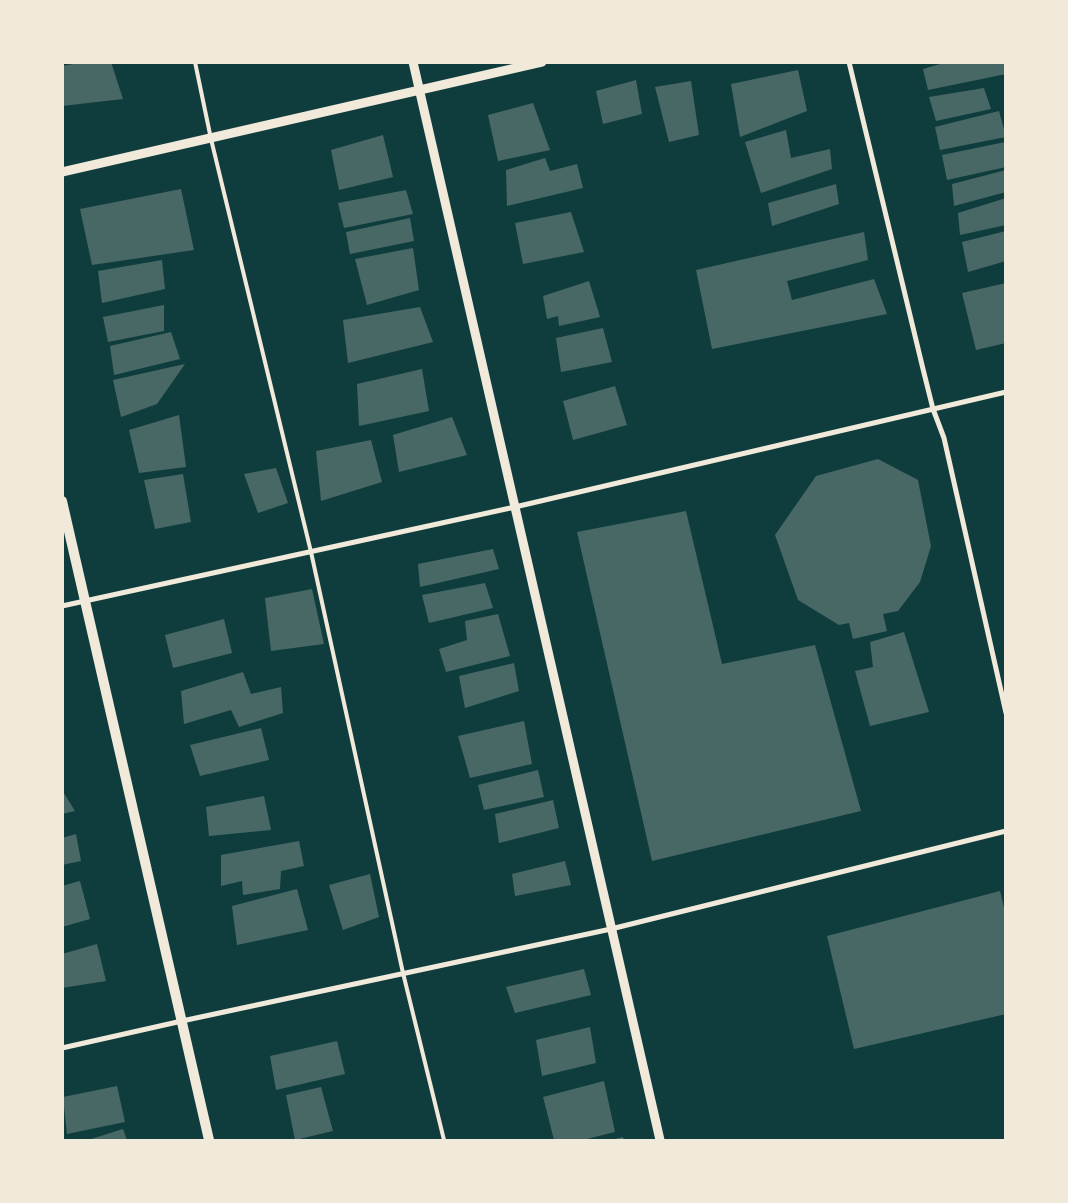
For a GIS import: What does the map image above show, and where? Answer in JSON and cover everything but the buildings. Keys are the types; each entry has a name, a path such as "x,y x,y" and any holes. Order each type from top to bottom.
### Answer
{"main road":[{"path":"62,501 209,1140"}],"street":[{"path":"413,62 660,1140"},
{"path":"62,172 542,62"},
{"path":"849,62 933,409 944,438 1006,713"},
{"path":"62,606 515,507 1006,392"},
{"path":"62,1048 611,929 1006,831"}],"lane":[{"path":"195,62 211,138 311,552 403,974 444,1140"}]}
